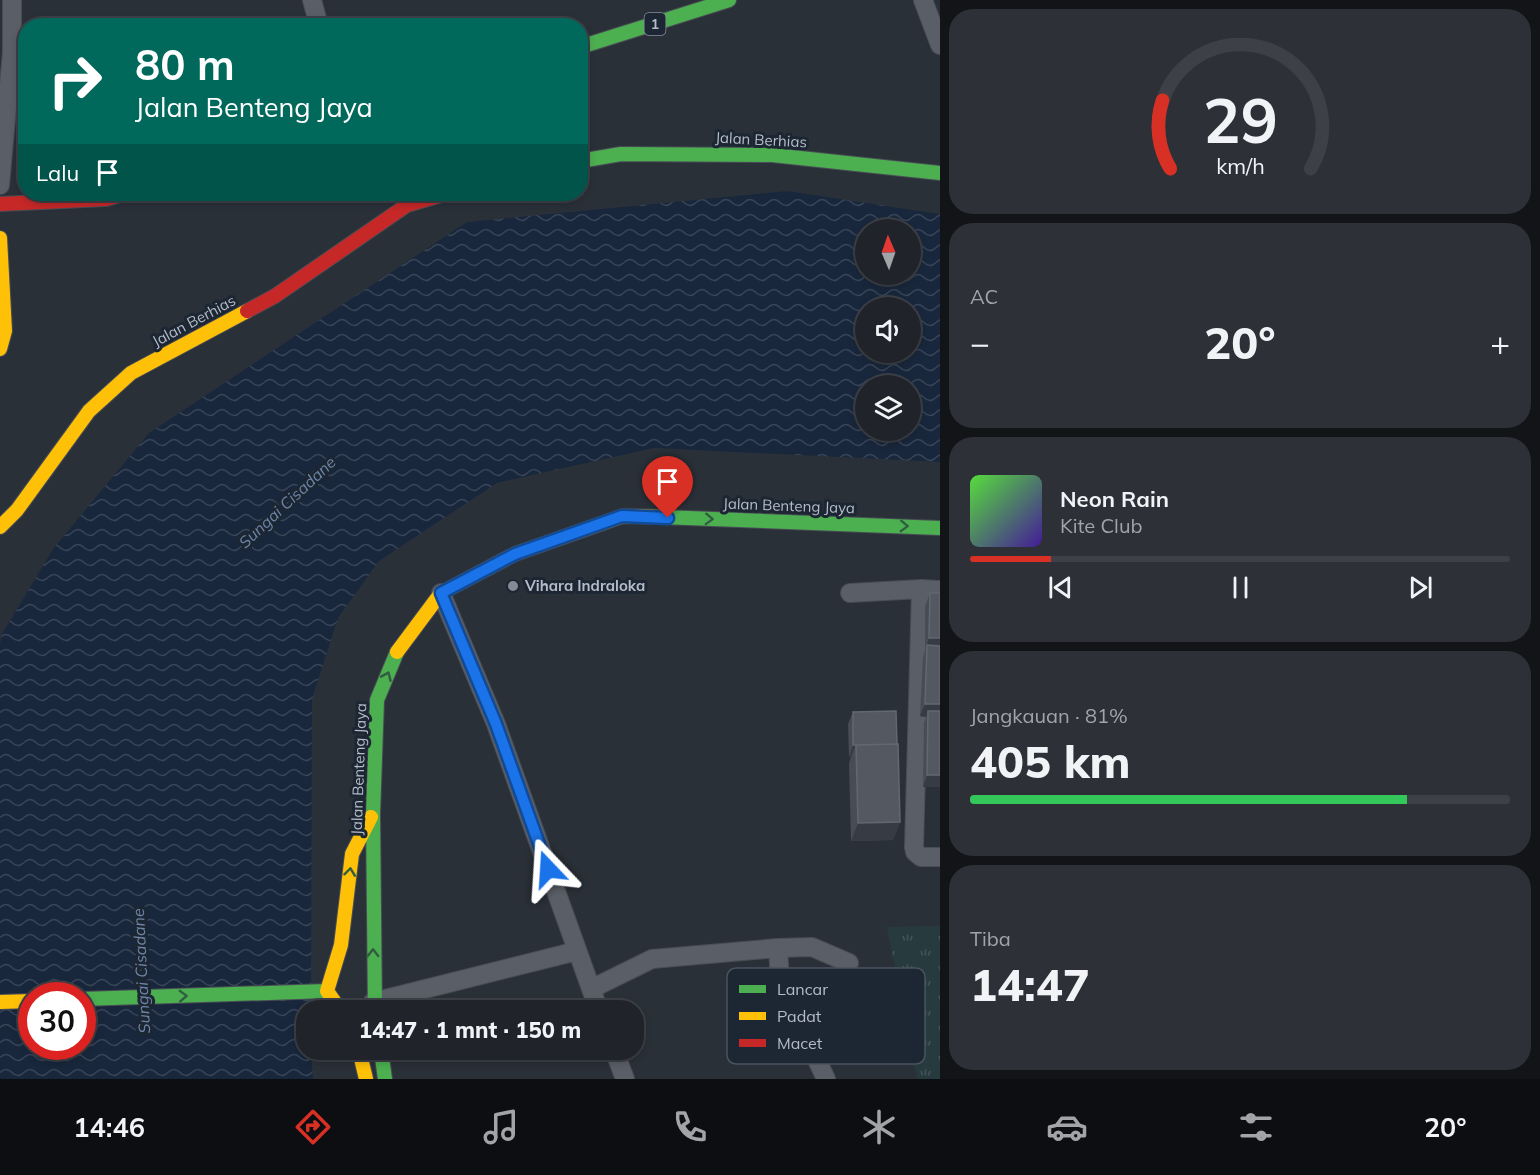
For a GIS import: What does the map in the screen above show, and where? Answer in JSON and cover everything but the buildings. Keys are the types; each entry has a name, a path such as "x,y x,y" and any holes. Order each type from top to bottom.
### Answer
{"main road":[{"name":"1","path":"588,44 724,1"},
{"name":"Jalan Berhias","path":"588,160 621,154 772,155 940,173"},
{"path":"0,204 64,201"},
{"name":"Jalan Berhias","path":"0,527 17,510 89,411 131,373 275,296 408,205 421,201"},
{"path":"0,238 5,331 0,349"},
{"name":"Jalan Benteng Jaya","path":"374,1000 373,814 377,700 397,652 441,593 515,554 622,516 940,528"},
{"path":"322,992 341,945 352,854 373,814"},
{"path":"96,999 322,992 330,1000"},
{"path":"0,1002 18,1001"},
{"path":"361,1060 366,1079"},
{"path":"382,1060 385,1079"}],"street":[{"path":"0,185 12,52 12,0"},
{"path":"312,0 317,18"},
{"path":"923,0 940,45"},
{"path":"921,590 914,847 915,852 921,857 940,857"},
{"path":"850,593 940,590"},
{"path":"441,593 496,724 595,1000"},
{"path":"591,989 652,959 812,947 849,963"},
{"path":"778,948 779,968"},
{"path":"396,1000 577,951"},
{"path":"618,1060 625,1079"},
{"path":"819,1064 826,1079"}],"green space":[{"path":"940,926 940,1079 918,1079 914,1064 925,1064 925,968 895,968 887,927"}],"water":[{"name":"Sungai Cisadane","path":"787,191 940,214 940,462 654,448 497,483 379,561 338,618 312,699 311,1000 296,1000 296,1060 312,1060 313,1079 0,1079 0,644 2,634 53,549 149,433 467,222"}],"traffic: fast":[{"path":"588,44 729,0"},
{"path":"588,160 621,154 772,155 940,173"},
{"path":"662,517 940,528"},
{"path":"375,1000 373,814 377,700 397,652"},
{"path":"96,999 327,991"},
{"path":"382,1060 385,1079"}],"traffic: slow":[{"path":"0,238 5,331 0,349"},
{"path":"0,527 17,510 89,411 131,373 247,311"},
{"path":"397,652 441,593 515,554 623,516 662,517"},
{"path":"333,1000 327,991 341,945 352,854 371,817"},
{"path":"0,1002 18,1001"},
{"path":"361,1060 366,1079"}],"traffic: jam":[{"path":"0,204 64,201"},
{"path":"247,311 275,296 407,205 421,201"}],"place":[{"name":"Vihara Indraloka","path":"513,586"}],"route":[{"path":"548,869 496,724 441,593 515,554 622,516 668,518"}]}
